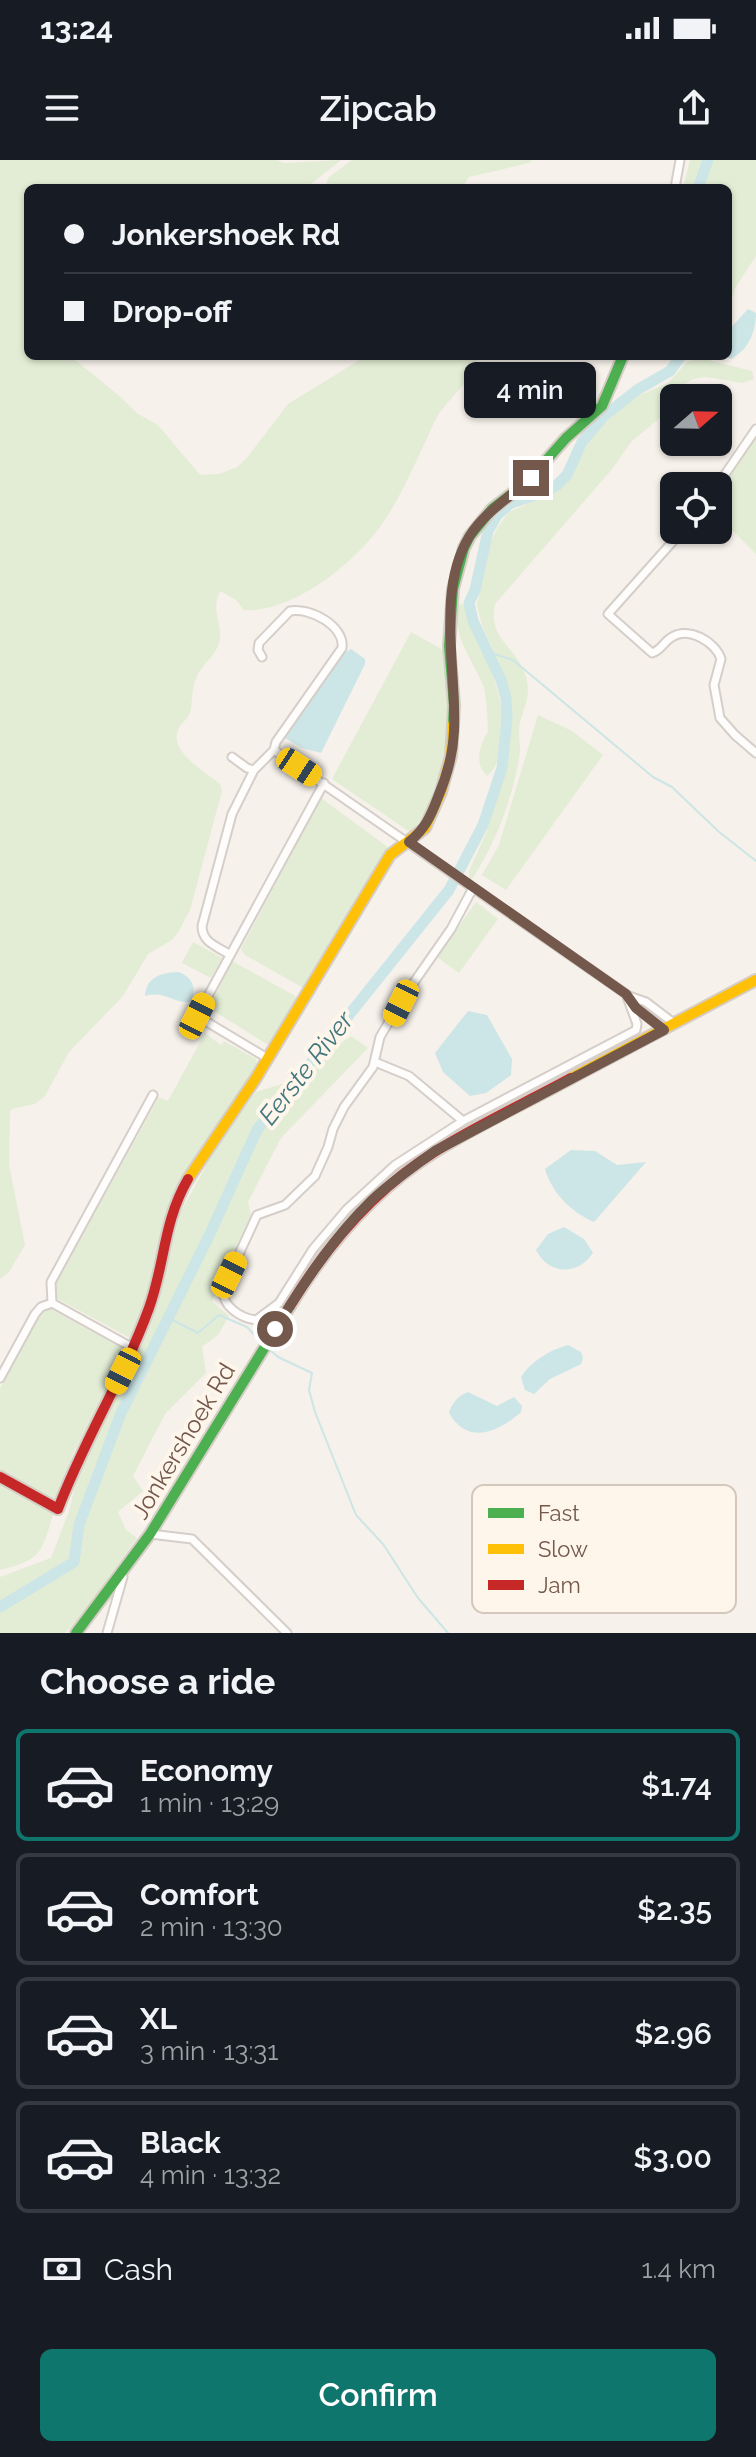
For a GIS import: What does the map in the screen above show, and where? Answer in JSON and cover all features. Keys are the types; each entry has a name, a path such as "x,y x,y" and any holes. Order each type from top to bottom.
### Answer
{"street":[{"path":"676,184 680,160"},
{"path":"0,1477 58,1509 81,1447 133,1348 154,1295 174,1205 204,1153 244,1098 390,855 427,824 441,792 451,756 454,705 449,646 453,589 464,548 492,509 527,482 566,438 602,406 621,360"},
{"path":"727,472 756,429"},
{"path":"670,544 608,614 652,653 677,634 687,634 714,645 721,659 714,685 720,718 756,753"},
{"path":"229,954 207,942 202,935 202,926 232,814 254,770 274,750 276,742 342,648 342,637 337,629 307,611 290,611 259,643 258,650 262,657"},
{"path":"274,750 627,995 646,1002 675,1024"},
{"path":"232,757 254,770"},
{"path":"267,1058 197,1016 324,783"},
{"path":"469,886 451,929 380,1037 375,1062 336,1122 315,1176 285,1205 257,1215 223,1289 225,1302 237,1312 256,1320 276,1306 313,1249 360,1196 395,1165 463,1121 636,1030 637,1024 627,995"},
{"name":"Jonkershoek Rd","path":"76,1633 150,1534 303,1284 373,1199 435,1151 756,980"},
{"path":"627,995 636,1008 664,1030"},
{"path":"375,1062 409,1076 463,1121"},
{"path":"52,1303 51,1282 153,1095"},
{"path":"52,1303 133,1348"},
{"path":"0,1378 35,1314 52,1303"},
{"path":"150,1534 192,1539 287,1633"},
{"path":"107,1633 124,1572"}],"green space":[{"path":"0,160 276,160 284,163 341,160 311,184 24,184 24,360 75,360 138,414 158,425 200,475 219,474 237,467 288,404 360,360 477,360 471,374 436,419 390,512 356,554 321,583 263,609 244,610 236,600 220,591 216,607 220,632 218,646 197,676 190,713 179,728 177,737 183,753 220,784 222,791 190,910 172,940 148,954 123,996 69,1052 45,1096 35,1104 10,1112 9,1165 25,1245 9,1272 0,1279"},
{"path":"352,160 532,160 469,177 465,184 326,184 329,177"},
{"path":"690,160 756,160 756,256 732,297 732,184 684,184"},
{"path":"694,360 708,360 752,371 754,379 742,383 706,377 684,384 666,384 687,362"},
{"path":"660,386 660,418 631,442 613,468 495,604 495,626 520,664 528,693 519,726 519,759 507,806 488,851 469,881 469,871 487,831 508,752 505,676 482,626 477,605 490,543 509,512 550,494 566,483 591,438 620,407"},
{"path":"756,432 756,554 732,530 732,472 729,472"},
{"path":"460,603 464,605 493,675 502,711 498,756 495,767 487,776 479,760 480,748 488,732 485,691 460,635 457,614"},
{"path":"411,632 447,652 451,733 441,782 418,833 413,834 332,779"},
{"path":"538,715 572,731 603,755 506,890 482,875 499,845"},
{"path":"321,798 389,848 305,989 245,955 241,949"},
{"path":"476,902 498,919 459,973 437,957"},
{"path":"193,942 222,958 211,978 182,963"},
{"path":"232,961 299,998 270,1046 209,1008"},
{"path":"205,1033 221,1045 224,1041 256,1059 257,1066 242,1095 184,1177 169,1205 151,1287 132,1339 56,1298 52,1291 159,1097 168,1101"},
{"path":"351,1036 368,1048 281,1138 248,1202 251,1215 212,1302 229,1316 218,1335 202,1347 206,1373 165,1414 133,1476 143,1491 118,1512 126,1530 137,1538 65,1633 0,1633 0,1577 51,1558 69,1511 81,1462 128,1372 165,1269 181,1211 217,1146 256,1092 285,1083"},
{"path":"49,1308 128,1351 74,1452 58,1499 55,1500 0,1470 0,1388 42,1311"},
{"path":"0,1482 54,1512 39,1552 25,1562 0,1570"}],"water":[{"path":"748,309 756,313 753,334 742,351 732,358 732,327"},
{"path":"351,649 365,659 365,664 321,753 302,748 285,738 327,675"},
{"path":"179,972 192,984 190,1002 158,995 145,996 146,989 156,977"},
{"path":"468,1011 487,1015 512,1059 511,1075 486,1093 470,1096 443,1072 435,1053"},
{"path":"571,1150 595,1151 617,1165 646,1162 594,1222 564,1201 552,1186 545,1169"},
{"path":"564,1227 584,1239 593,1253 579,1266 563,1270 548,1264 536,1250 548,1234"},
{"path":"568,1345 581,1352 581,1364 550,1379 534,1394 525,1390 521,1377 530,1366 548,1353"},
{"path":"468,1392 497,1406 514,1397 522,1406 521,1412 494,1430 465,1430 449,1413 456,1400"}],"waterway":[{"name":"Eerste River","path":"699,184 708,160"},
{"name":"Eerste River","path":"0,1607 74,1562 79,1525 121,1413 208,1238 257,1130 449,890 483,825 502,768 507,719 501,680 473,621 469,603 475,590 488,531 497,515 511,503 557,485 567,475 582,442 604,416 637,390 670,371 678,360"},
{"path":"488,652 513,660 653,777 672,787 718,831 756,861"},
{"path":"169,1318 198,1333 219,1315 247,1327 261,1342"},
{"path":"270,1350 312,1373 309,1390 315,1412 356,1515 383,1544 418,1598 448,1633"}],"traffic: fast":[{"path":"453,724 449,646 453,589 464,548 492,509 527,482 566,438 602,406 621,360"},
{"path":"76,1633 150,1534 290,1306"}],"traffic: slow":[{"path":"188,1179 256,1078 390,855 425,828 441,792 451,756 453,724"},
{"path":"571,1078 756,980"}],"traffic: jam":[{"path":"290,1306 336,1240 393,1183 452,1141 571,1078"},
{"path":"0,1477 58,1509 139,1334 154,1292 174,1211 188,1179"}],"route":[{"path":"275,1329 318,1262 351,1222 403,1174 435,1151 664,1030 636,1008 626,994 409,842 427,824 441,792 451,756 454,705 449,646 453,589 464,548 492,509 531,478"}]}
